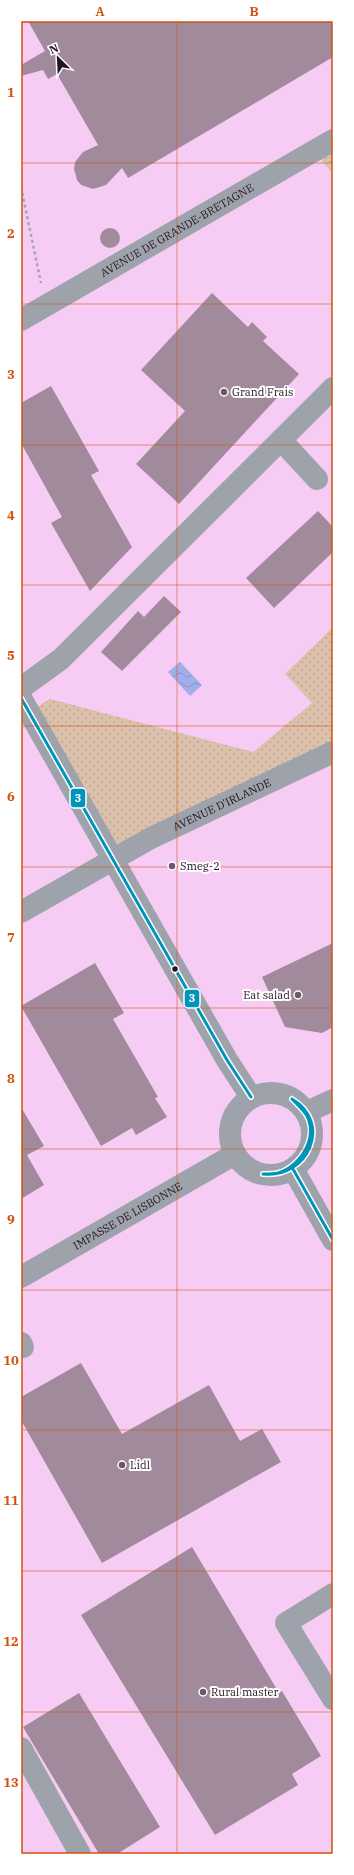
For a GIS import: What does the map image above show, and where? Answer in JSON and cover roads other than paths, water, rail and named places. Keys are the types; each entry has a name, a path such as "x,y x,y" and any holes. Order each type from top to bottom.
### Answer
{"street":[{"name":"AVENUE DE GRANDE-BRETAGNE","path":"21,320 333,140"},
{"path":"21,688 62,659 333,388"},
{"path":"281,440 317,479"},
{"path":"21,698 112,859 251,1097"},
{"name":"AVENUE D'IRLANDE","path":"21,912 151,838 333,752"},
{"path":"263,1093 282,1094 298,1102 307,1112 312,1124 311,1143 309,1150 302,1161 293,1169 280,1174 267,1175 243,1165 235,1154 230,1142 229,1129 233,1116 240,1106 251,1097 263,1093"},
{"path":"307,1112 333,1100"},
{"name":"IMPASSE DE LISBONNE","path":"21,1277 235,1154"},
{"path":"293,1169 333,1240"},
{"path":"333,1594 286,1622 333,1699"},
{"path":"21,1748 80,1854"}],"water":[{"path":"180,662 202,685 190,696 168,672"}],"place":[{"name":"Grand Frais","path":"224,392"},
{"name":"Smeg-2","path":"172,866"},
{"name":"Eat salad","path":"298,995"},
{"name":"Lidl","path":"122,1465"},
{"name":"Rural master","path":"203,1692"}]}
